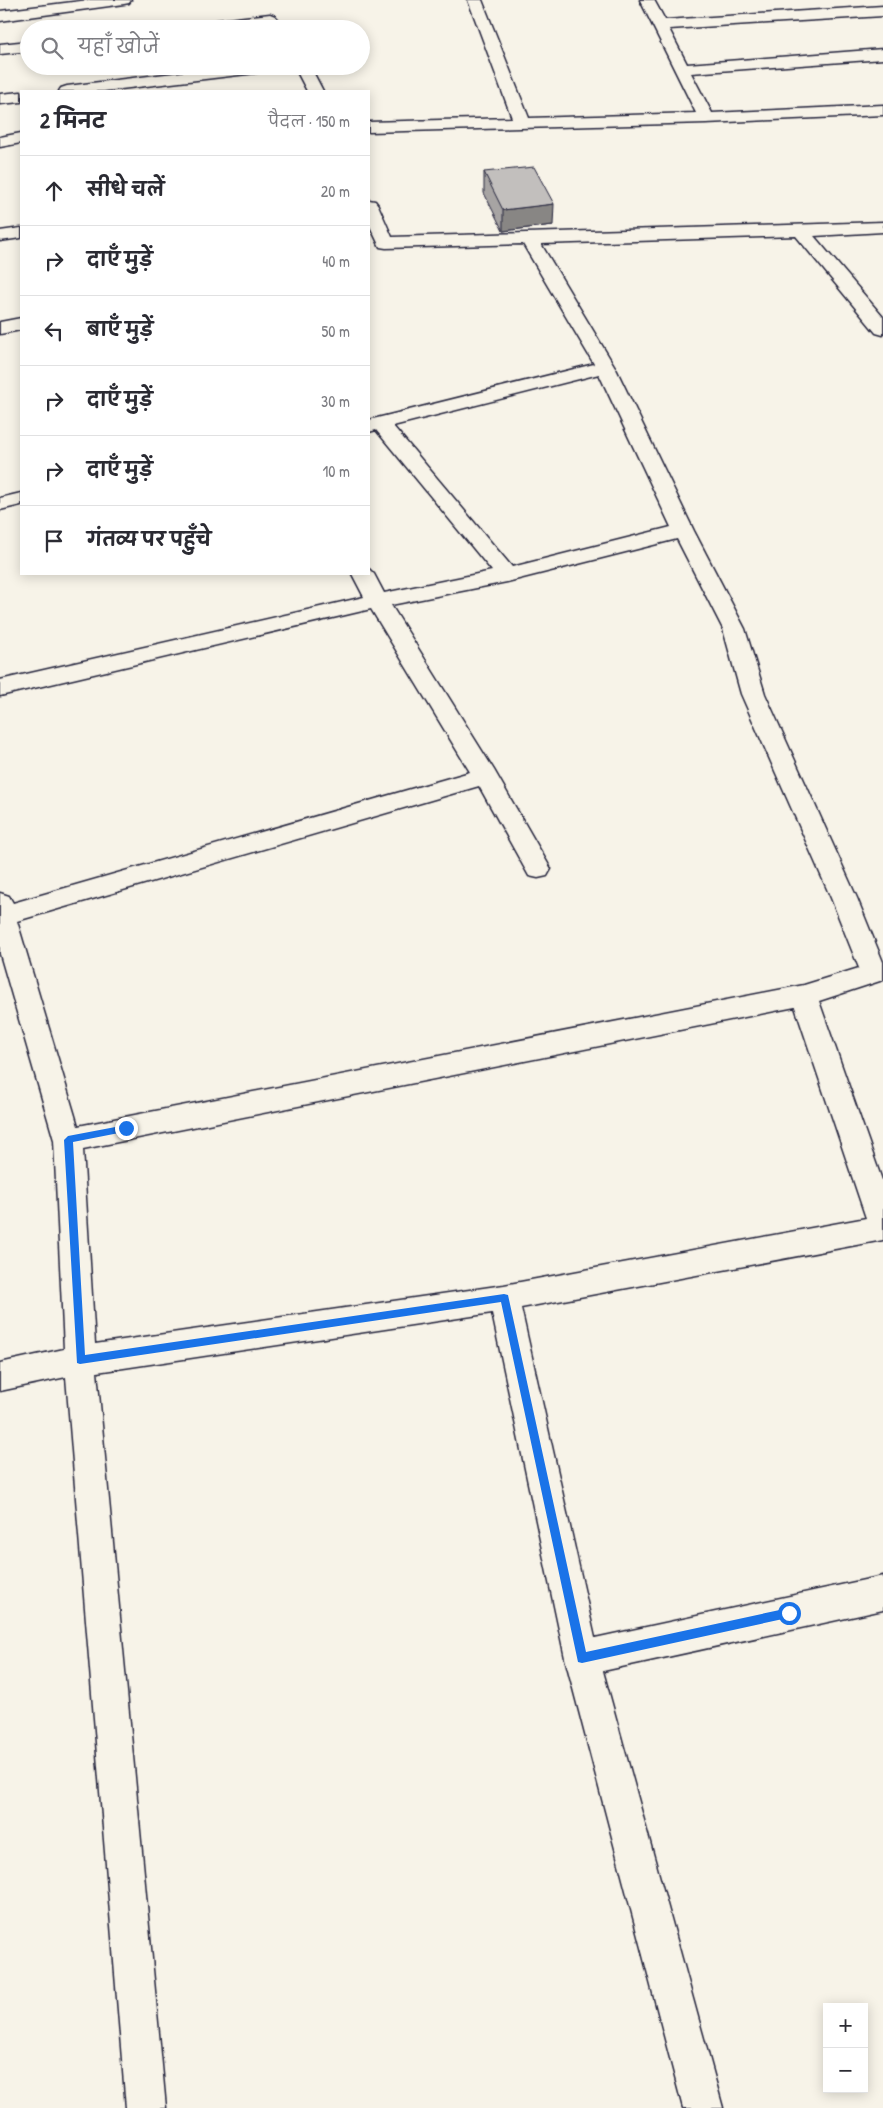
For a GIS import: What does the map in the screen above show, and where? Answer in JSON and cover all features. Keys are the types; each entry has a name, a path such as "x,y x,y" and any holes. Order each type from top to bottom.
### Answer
{"street":[{"path":"0,16 124,0"},
{"path":"475,0 522,122"},
{"path":"647,0 706,118"},
{"path":"661,25 883,11"},
{"path":"254,20 269,18"},
{"path":"0,49 20,47"},
{"path":"682,70 883,54"},
{"path":"75,90 198,75"},
{"path":"307,75 314,90"},
{"path":"0,100 20,97"},
{"path":"370,128 706,118 883,110"},
{"path":"0,142 20,138"},
{"path":"370,210 377,243 883,227"},
{"path":"801,231 883,329"},
{"path":"0,236 20,233"},
{"path":"68,1140 804,995 878,972 753,694 734,629 683,531 605,367 529,239"},
{"path":"0,328 20,324"},
{"path":"507,575 375,424 605,367"},
{"path":"0,504 20,499"},
{"path":"0,688 377,601 507,575 683,531"},
{"path":"364,575 377,601 485,776 538,869"},
{"path":"146,2108 80,1360 68,1140 1,910 485,776"},
{"path":"0,1377 80,1360 504,1298 883,1226 804,995"},
{"path":"504,1298 582,1658 702,2108"},
{"path":"582,1658 883,1593"}],"building":[{"path":"534,167 554,204 503,210 484,172"}],"route":[{"path":"126,1128 68,1140 80,1360 504,1298 582,1658 789,1613"}]}
